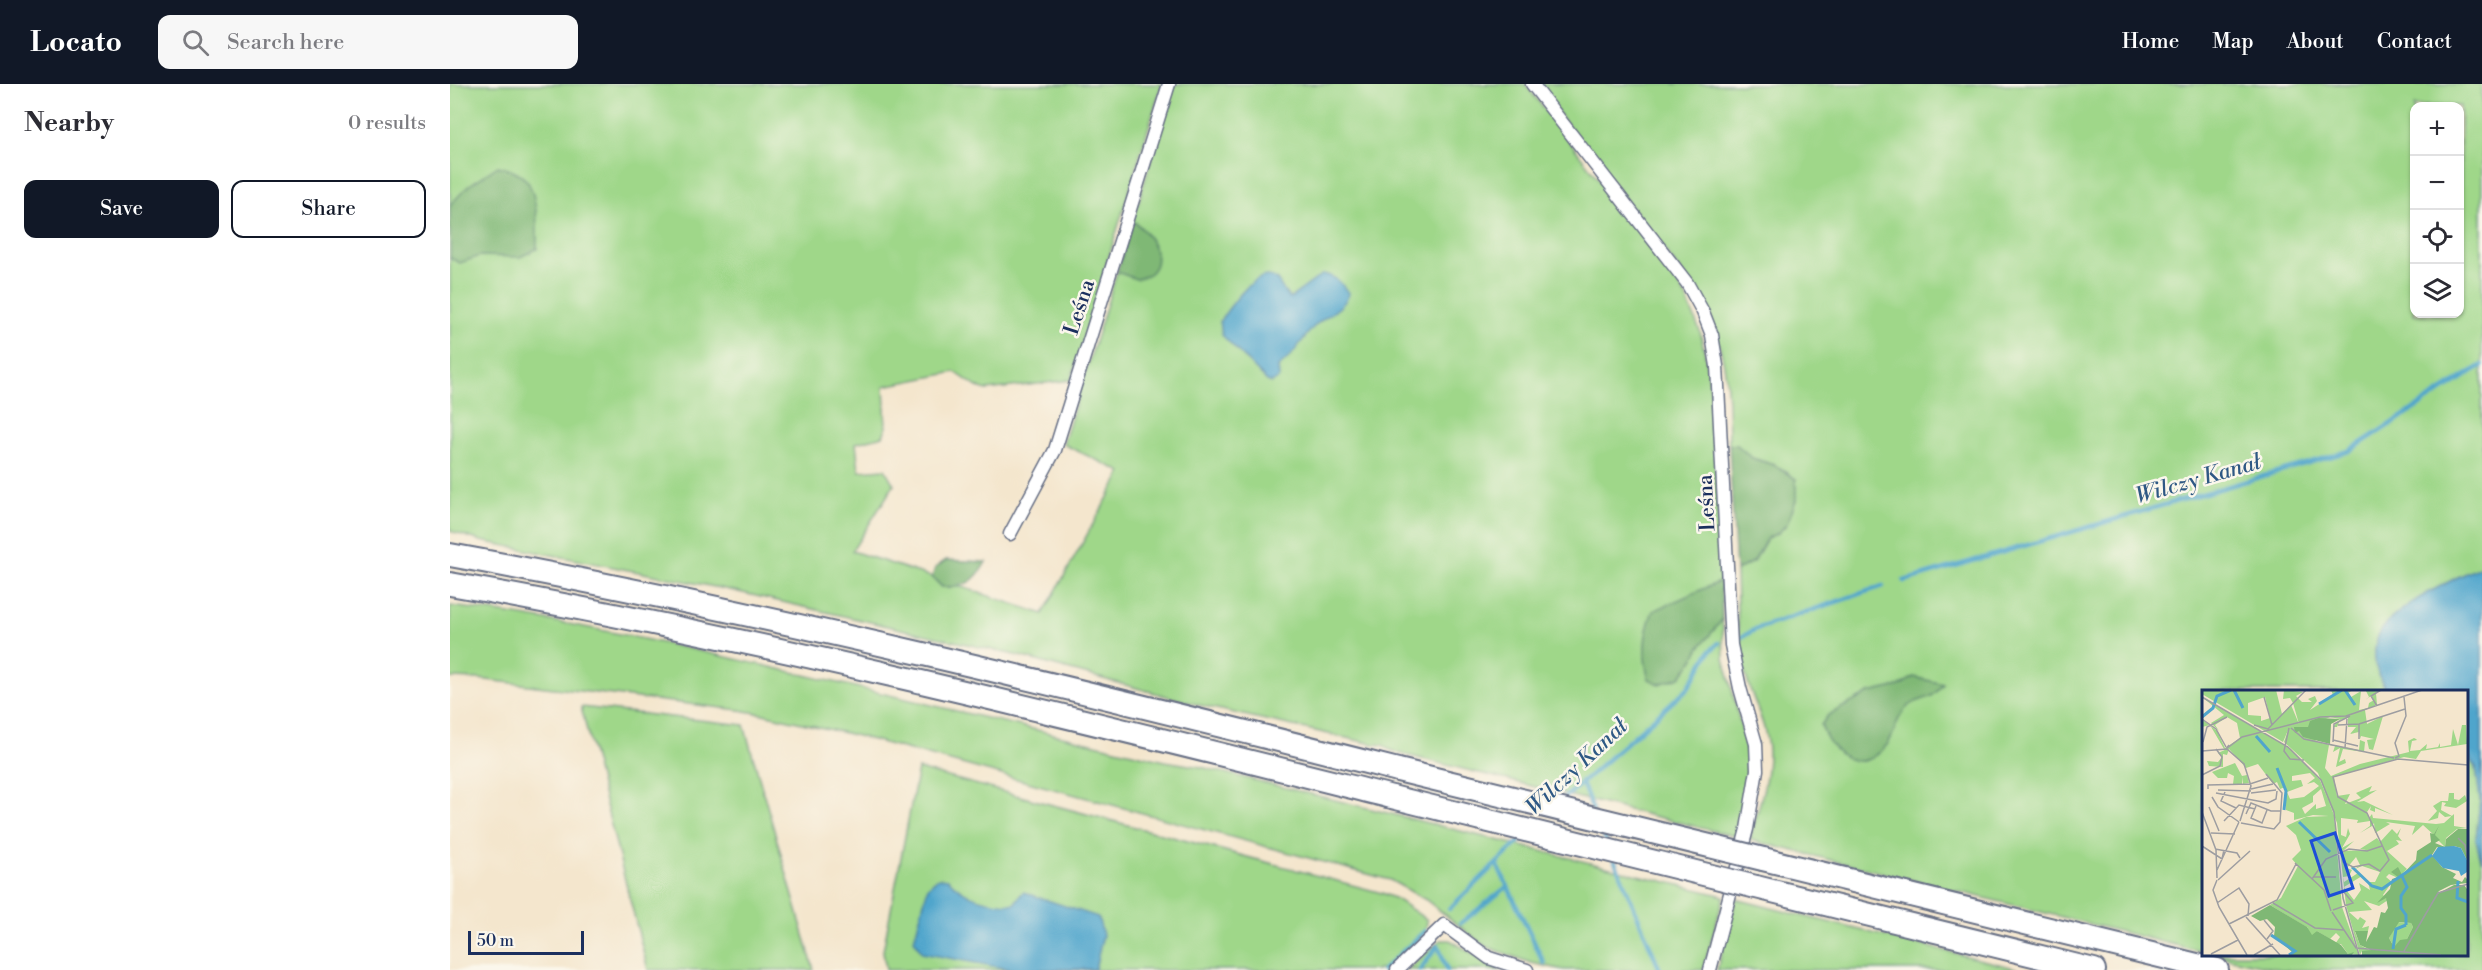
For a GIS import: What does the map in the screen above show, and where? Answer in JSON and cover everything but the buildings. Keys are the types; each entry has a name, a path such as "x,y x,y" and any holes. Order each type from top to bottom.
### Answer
{"highway":[{"path":"450,540 537,571"},
{"path":"450,555 820,630 1082,691 2217,970"},
{"path":"450,584 532,598 816,657 2094,970"},
{"path":"450,595 532,598"}],"street":[{"name":"Leśna","path":"1010,534 1055,450 1169,84"},
{"name":"Leśna","path":"1532,84 1687,283 1703,312 1712,335 1721,410 1731,645 1740,688 1756,744 1758,770 1747,829 1710,970"},
{"path":"1397,970 1444,925 1489,958 1527,970"}],"green space":[{"path":"450,84 1162,84 1071,380 987,390 977,387 955,372 884,386 886,428 883,436 856,443 859,471 885,469 894,485 852,551 932,577 942,587 962,587 1043,614 1122,472 1063,444 1173,84 1525,84 1672,274 1686,297 1700,331 1714,418 1724,658 1749,759 1748,781 1738,837 1402,754 1383,745 1199,705 1019,656 730,590 481,541 450,531"},
{"path":"1536,84 2482,84 2482,566 2419,599 2387,623 2377,639 2375,657 2379,675 2387,690 2202,690 2202,952 1750,840 1765,784 1768,750 1764,728 1742,662 1736,571 1754,561 1767,538 1778,533 1788,472 1752,458 1737,445 1729,445 1727,383 1715,331 1696,291"},
{"path":"498,166 521,175 530,186 536,208 537,249 520,257 480,256 460,263 450,258 450,205 468,186"},
{"path":"1133,221 1144,231 1156,253 1154,268 1149,274 1136,279 1117,272"},
{"path":"1729,445 1737,445 1752,458 1774,465 1796,479 1796,500 1787,524 1778,533 1767,538 1754,561 1736,571"},
{"path":"946,560 986,562 978,575 963,585 942,587 932,577 935,568"},
{"path":"1721,581 1722,620 1700,647 1692,662 1680,677 1659,684 1649,679 1645,662 1645,645 1653,611"},
{"path":"450,606 568,624 762,665 1165,761 1201,767 1724,896 1703,970 1564,970 1531,963 1485,946 1426,900 1390,880 858,736 739,710 478,679 450,678"},
{"path":"1914,677 1943,684 1930,697 1904,710 1889,742 1876,755 1857,761 1839,753 1821,725 1828,715 1869,693 1899,686"},
{"path":"581,707 744,725 814,970 648,970"},
{"path":"2467,754 2476,767 2480,800 2476,839 2482,863 2482,970 2282,970 2214,955 2467,955"},
{"path":"918,769 1382,893 1396,899 1427,920 1426,933 1390,970 886,970 883,951"},
{"path":"1736,899 1791,913 2023,970 1717,970"},
{"path":"1440,940 1450,940 1500,970 1407,970"}],"water":[{"path":"1323,274 1341,284 1349,294 1347,299 1312,329 1284,363 1278,367 1279,378 1272,383 1267,381 1222,335 1220,321 1245,290 1261,277 1269,276 1276,279 1290,298"},
{"path":"2482,566 2482,863 2476,839 2480,800 2476,767 2467,754 2467,690 2387,690 2379,675 2375,657 2377,639 2395,615"},
{"path":"938,878 948,879 955,886 978,899 1014,904 1023,892 1098,917 1103,935 1095,969 1014,970 922,953 914,940 928,887"}],"waterway":[{"name":"Wilczy Kanał","path":"1904,581 2349,451 2482,365"},
{"name":"Wilczy Kanał","path":"1742,637 1756,629 1883,586"},
{"name":"Wilczy Kanał","path":"1559,803 1688,688 1710,651 1719,643"},
{"path":"1581,781 1593,810"},
{"path":"1600,826 1607,843"},
{"name":"Wilczy Kanał","path":"1449,909 1525,836"},
{"path":"1614,859 1660,970"},
{"path":"1497,864 1544,963"},
{"path":"1461,923 1508,886"},
{"name":"Wilczy Kanał","path":"1383,970 1425,931"},
{"path":"1438,945 1447,970"},
{"path":"1420,970 1438,945"}]}
